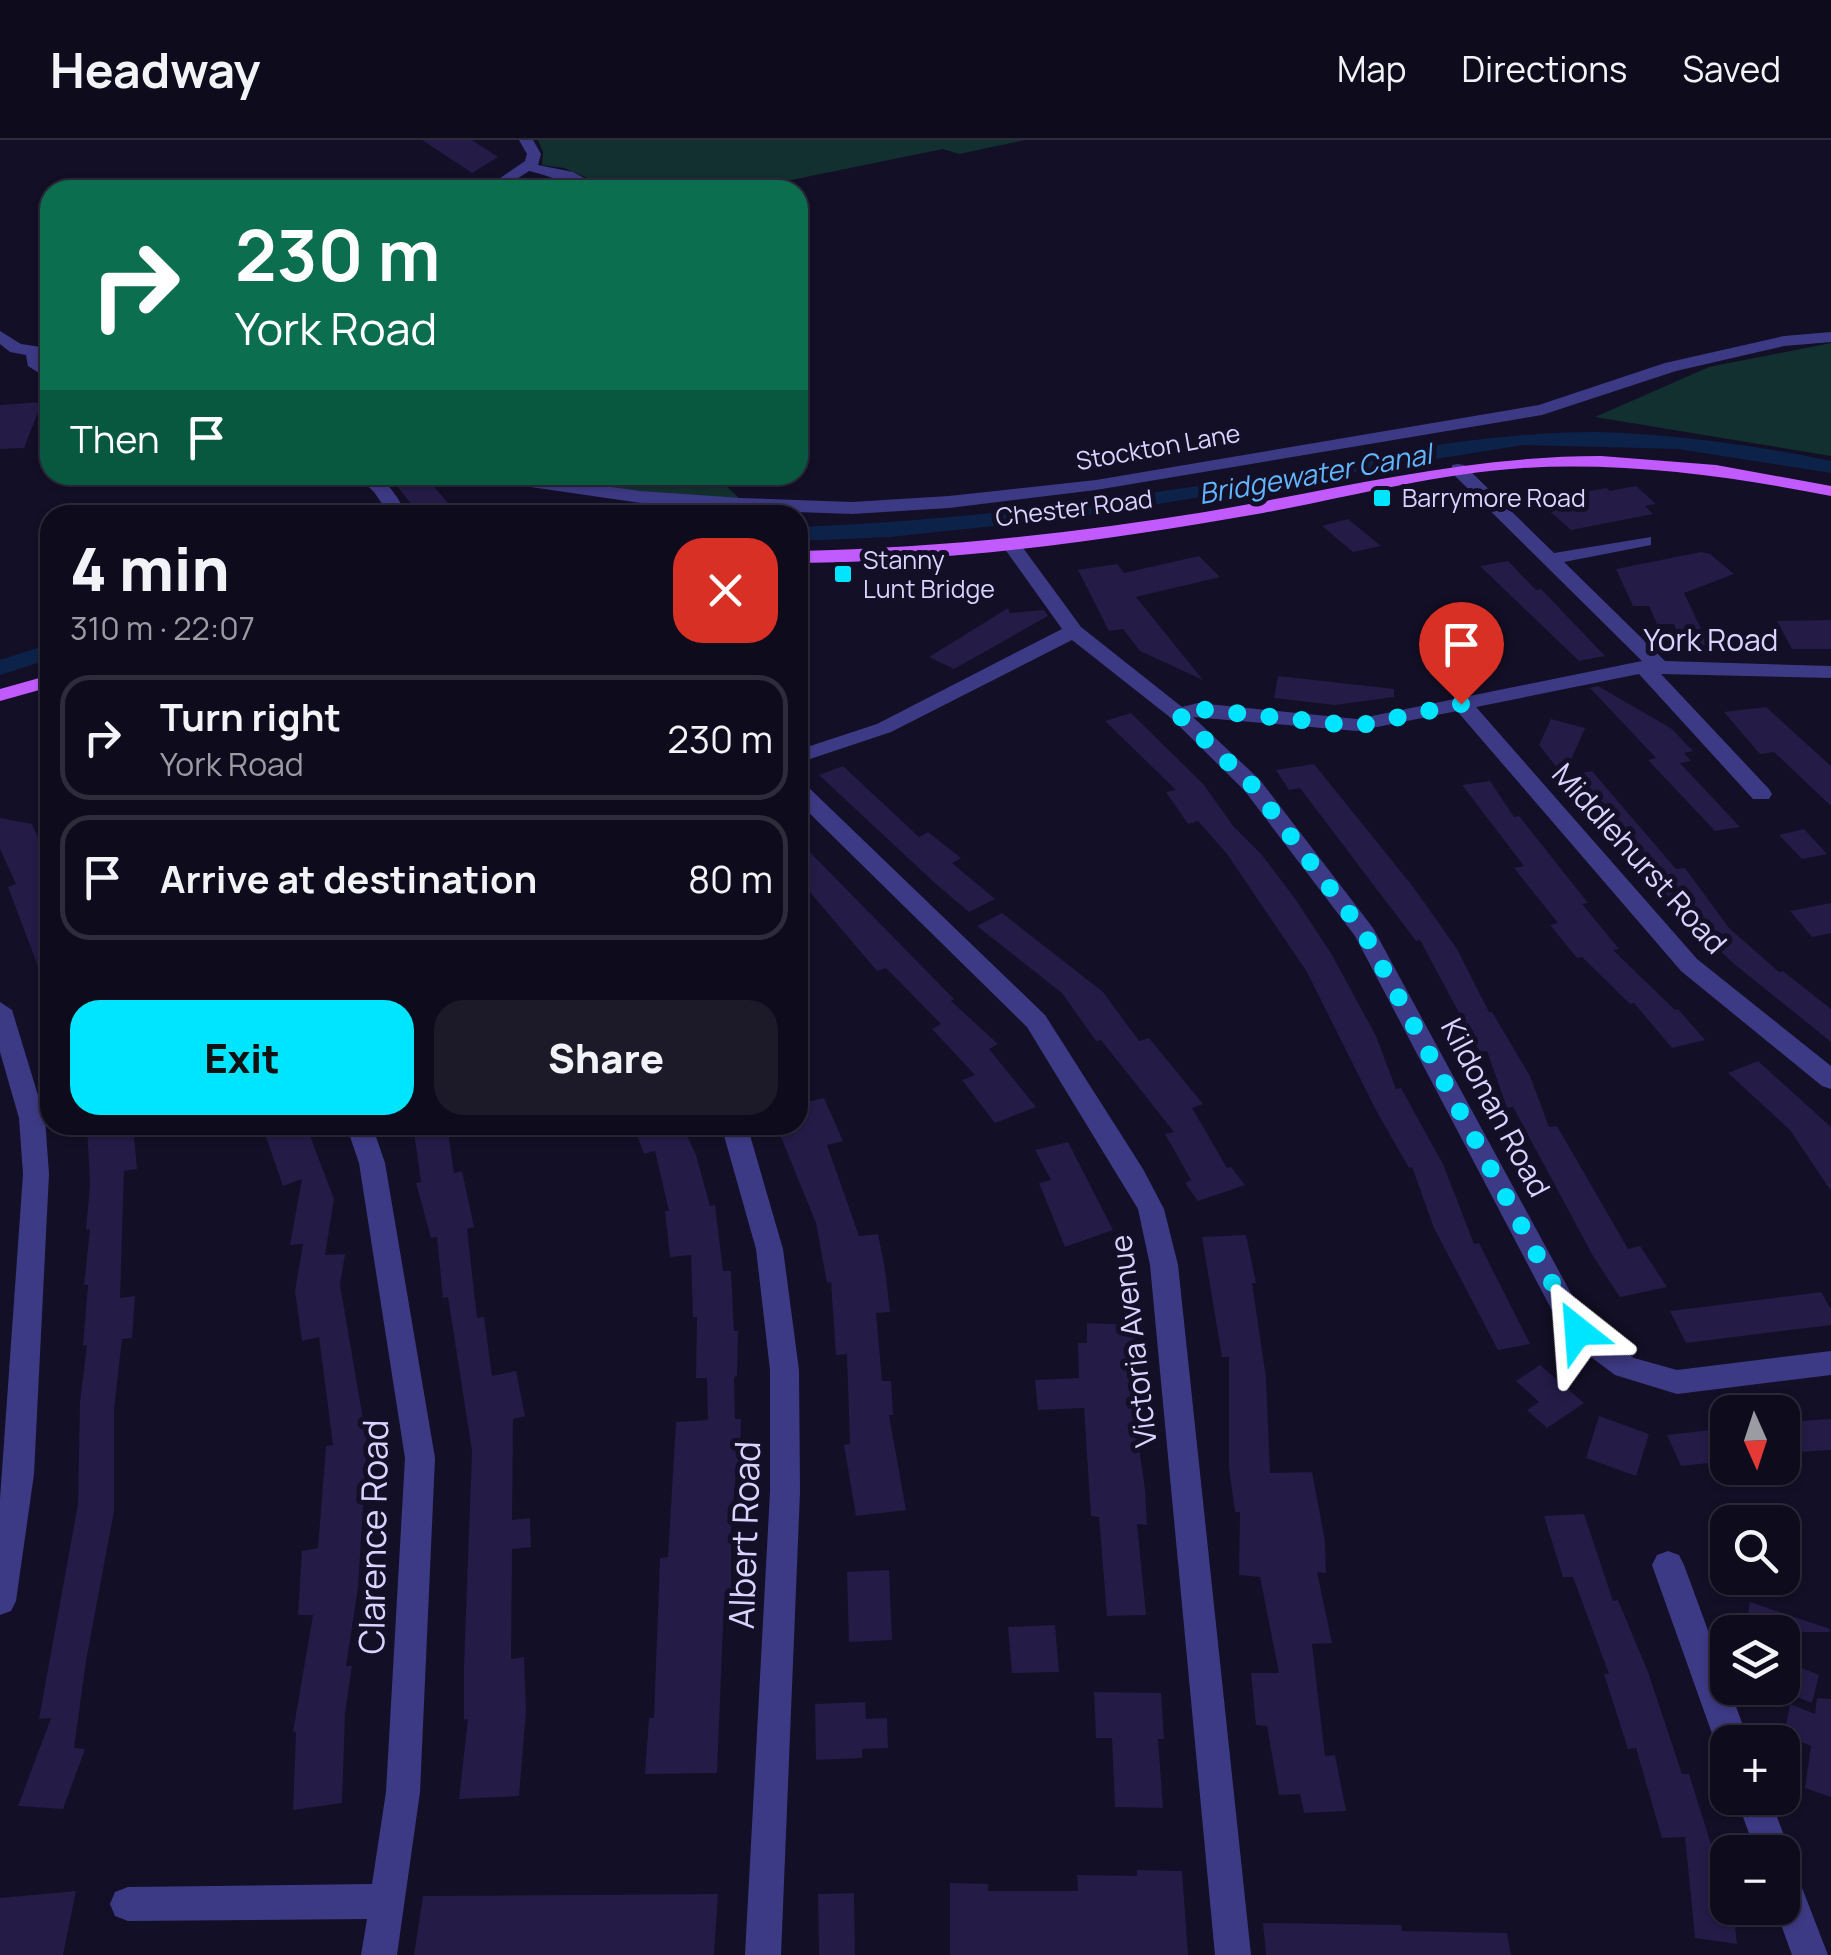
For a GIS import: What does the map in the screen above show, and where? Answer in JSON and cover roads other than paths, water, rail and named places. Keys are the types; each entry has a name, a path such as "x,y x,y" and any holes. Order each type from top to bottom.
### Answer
{"main road":[{"name":"Chester Road","path":"808,557 913,554 1010,545 1181,522 1458,470 1526,462 1634,462 1749,474 1831,491"},
{"path":"0,695 40,684"}],"street":[{"path":"506,180 528,166 534,154 526,140"},
{"path":"528,166 577,180"},
{"path":"0,336 16,348 40,346"},
{"name":"Stockton Lane","path":"808,506 950,502 1096,484 1542,410 1671,366 1784,341 1831,337"},
{"path":"1458,470 1552,559 1761,794"},
{"path":"378,485 392,505"},
{"name":"Stockton Lane","path":"555,485 641,497 768,505"},
{"path":"1552,559 1644,540"},
{"path":"1010,545 1074,631 1178,714"},
{"path":"808,754 884,728 1074,631"},
{"name":"York Road","path":"1178,714 1198,709 1357,726 1651,667 1831,672"},
{"name":"Middlehurst Road","path":"1461,704 1689,965 1831,1080"},
{"name":"Kildonan Road","path":"1178,714 1252,785 1364,933 1578,1331 1625,1367 1677,1382 1831,1363"},
{"name":"Victoria Avenue","path":"808,800 1036,1021 1130,1170 1150,1210 1164,1265 1233,1955"},
{"path":"0,1010 32,1118 36,1174 19,1474 0,1601"},
{"name":"Clarence Road","path":"363,1135 369,1148 420,1458 404,1792 379,1955"},
{"name":"Albert Road","path":"738,1135 753,1176 774,1261 787,1362 786,1479 763,1955"},
{"path":"1668,1566 1726,1725"},
{"path":"128,1904 388,1901"},
{"path":"1799,1925 1810,1955"}],"waterway":[{"name":"Bridgewater Canal","path":"808,534 890,530 1071,511 1523,439 1601,438 1678,443 1831,467"},
{"name":"Bridgewater Canal","path":"0,668 40,654"}],"place":[{"name":"Barrymore Road","path":"1382,498"},
{"name":"Stanny Lunt Bridge","path":"843,574"}]}
